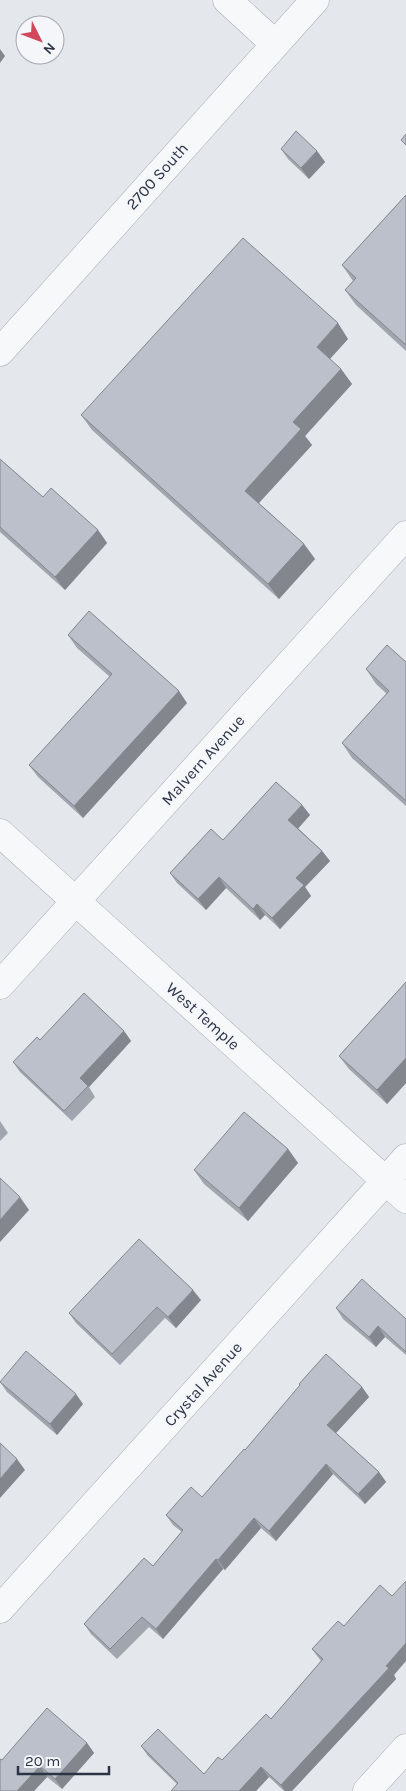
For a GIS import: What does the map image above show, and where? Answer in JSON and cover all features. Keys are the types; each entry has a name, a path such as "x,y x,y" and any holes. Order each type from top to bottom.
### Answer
{"street":[{"path":"227,0 275,44"},
{"name":"2700 South","path":"0,352 315,0"},
{"name":"Malvern Avenue","path":"0,985 406,534"},
{"name":"West Temple","path":"0,833 406,1199"},
{"name":"Crystal Avenue","path":"0,1609 406,1158"},
{"path":"367,1791 406,1748"}],"building":[{"path":"296,131 317,151 301,168 281,149"},
{"path":"406,134 406,145 401,140"},
{"path":"406,195 406,345 345,290 356,278 342,265"},
{"path":"243,238 338,323 317,347 341,369 293,422 301,429 245,491 304,544 268,584 81,415"},
{"path":"0,459 43,497 51,488 98,530 55,577 0,527"},
{"path":"89,611 179,691 74,806 29,765 112,674 68,635"},
{"path":"387,645 406,662 406,801 342,743 389,691 366,669"},
{"path":"276,782 302,805 288,820 322,851 296,878 304,885 272,918 257,904 253,909 219,877 198,899 170,873 211,829 223,840"},
{"path":"406,982 406,1058 377,1090 339,1056"},
{"path":"84,993 124,1031 80,1078 88,1086 64,1111 13,1062 37,1037 40,1040"},
{"path":"244,1112 288,1149 239,1208 194,1170"},
{"path":"0,1178 20,1197 0,1220"},
{"path":"139,1239 193,1290 168,1317 157,1307 112,1354 69,1313"},
{"path":"362,1279 406,1319 406,1352 378,1326 369,1337 336,1308"},
{"path":"26,1351 76,1394 50,1424 0,1382"},
{"path":"326,1354 362,1387 327,1425 379,1472 358,1494 326,1464 269,1531 254,1518 156,1629 142,1617 110,1649 84,1624 144,1558 153,1566 183,1530 166,1515 191,1487 202,1497 245,1450"},
{"path":"0,1443 17,1459 0,1479"},
{"path":"406,1581 406,1643 386,1666 389,1668 281,1785 261,1767 239,1791 171,1791 178,1783 141,1746 158,1729 204,1774 218,1757 222,1760 266,1714 271,1719 323,1659 312,1649 338,1621 344,1626 380,1585 392,1596"},
{"path":"47,1708 87,1743 55,1779 40,1766 17,1791 0,1791 0,1759 2,1760"}]}
